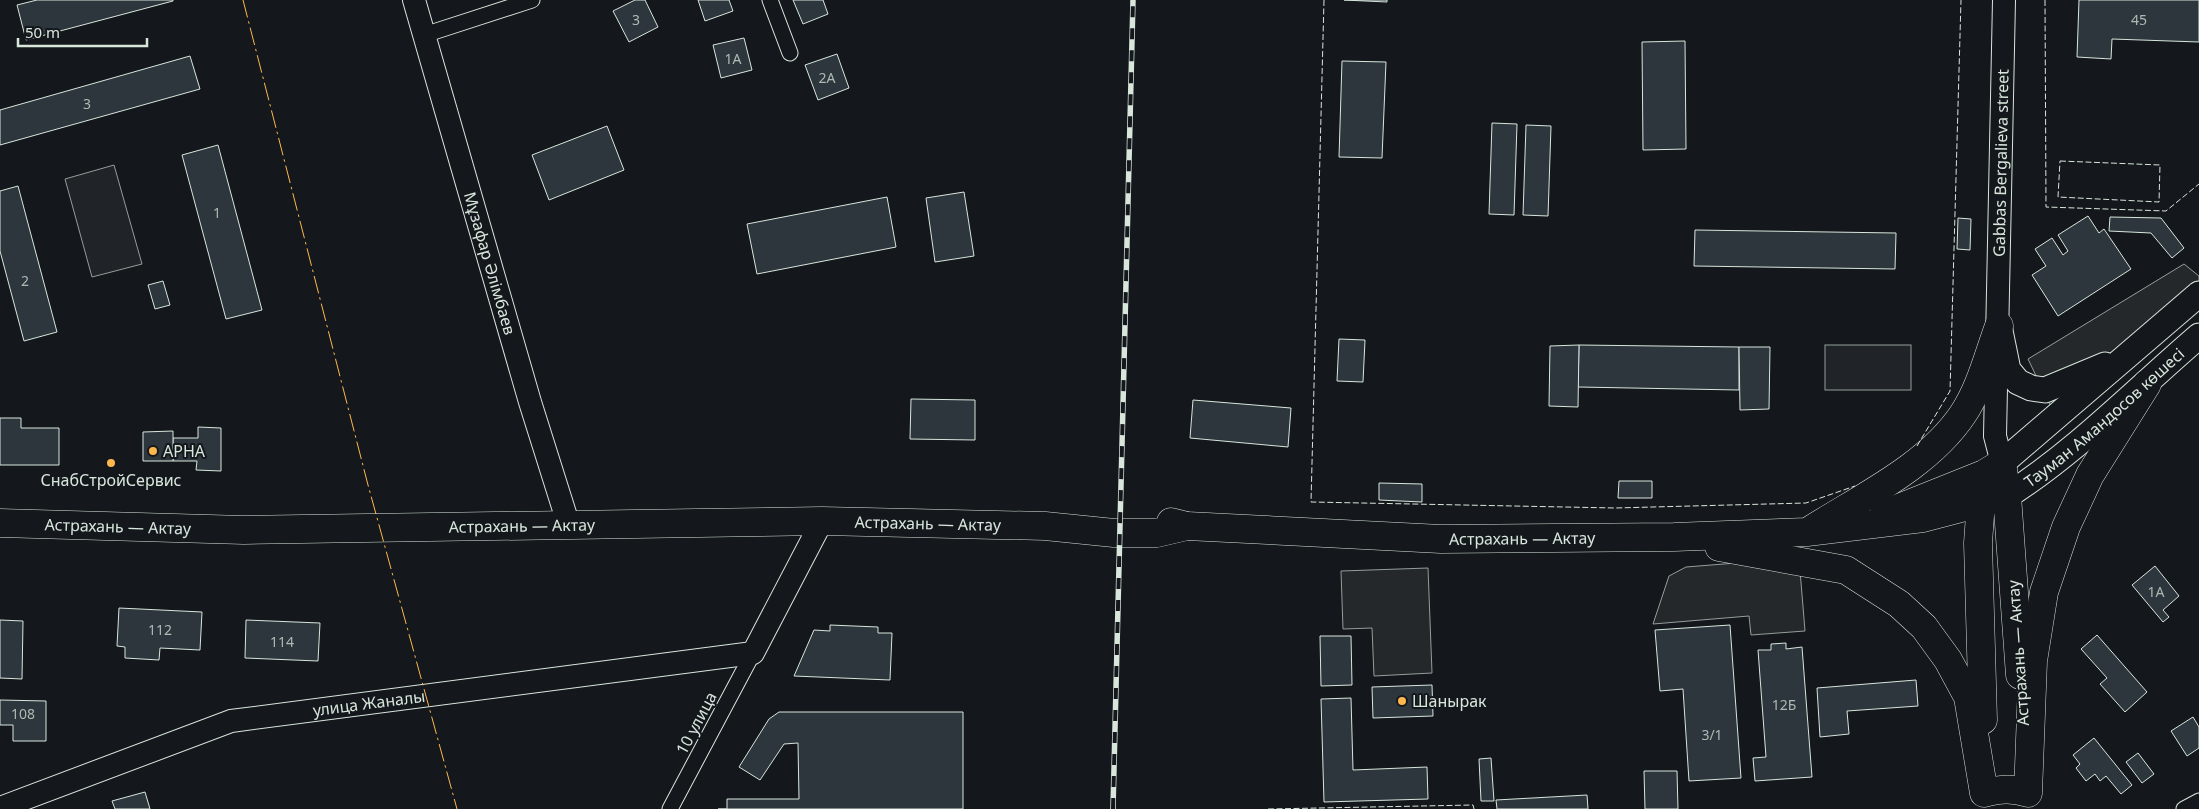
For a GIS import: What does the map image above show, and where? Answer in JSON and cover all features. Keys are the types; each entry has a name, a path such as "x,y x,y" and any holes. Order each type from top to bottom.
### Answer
{"highway":[{"path":"1807,532 1865,495 1893,480 1920,460 1945,437 1963,414 1980,380 1999,326"},
{"path":"2027,801 2033,662 2044,592 2066,526 2090,475 2146,384"},
{"name":"Астрахань — Актау","path":"1994,460 2008,496 2027,801"},
{"name":"Астрахань — Актау","path":"1985,801 1978,543 1980,505 1994,460"},
{"name":"Астрахань — Актау","path":"1858,526 1994,460"},
{"name":"Астрахань — Актау","path":"0,523 244,530 822,521 1045,526 1081,519 1118,517 1158,519 1187,526 1440,540 1807,532 1923,518 1980,505 2008,496"},
{"path":"1674,536 1728,549 1846,570 1899,604 1924,627 1948,660 1968,697 1985,801 2000,789 2015,789 2027,801"}],"main road":[{"name":"Тауман Амандосов көшесі","path":"1994,460 2124,358 2199,294"},
{"path":"1999,326 2008,370 2018,382 2031,388 2045,390 2124,358"},
{"name":"Тауман Амандосов көшесі","path":"2008,496 2025,485 2146,384 2199,336"}],"street":[{"name":"Мұзафар Әлімбаев","path":"414,0 530,402 569,526"},
{"path":"424,35 532,0"},
{"path":"770,0 790,53"},
{"name":"Gabbas Bergalieva street","path":"1994,460 1999,326 2004,0"},
{"path":"753,653 822,521"},
{"name":"улица Жаналы","path":"0,808 231,721 753,653"},
{"name":"10 улица","path":"670,809 753,653"},
{"path":"2184,809 2199,801"}],"shaded area":[{"path":"114,165 142,264 92,277 65,179"},
{"path":"2184,264 2199,276 2199,285 2052,409 2028,359"},
{"path":"1825,345 1911,345 1911,390 1825,390"},
{"path":"1799,558 1805,631 1751,635 1749,616 1653,624 1669,576 1686,567"},
{"path":"1428,568 1432,673 1374,676 1372,628 1343,629 1341,571"}],"building":[{"path":"37,0 173,1 26,40 17,5"},
{"path":"635,0 645,0 658,27 629,42 613,11"},
{"path":"698,0 729,0 733,11 705,21"},
{"path":"793,0 823,0 828,14 803,24"},
{"path":"1344,0 1387,0 1387,2"},
{"path":"2079,0 2199,0 2199,42 2112,39 2111,59 2077,57"},
{"path":"744,38 752,70 721,78 713,45"},
{"path":"1685,41 1686,149 1643,150 1642,42"},
{"path":"837,54 849,88 818,100 805,65"},
{"path":"190,56 200,89 0,145 0,110"},
{"path":"1342,61 1386,62 1382,158 1339,157"},
{"path":"1492,123 1517,124 1514,215 1489,214"},
{"path":"1526,125 1551,126 1548,216 1523,215"},
{"path":"607,126 624,170 549,200 532,155"},
{"path":"218,145 262,310 226,319 182,155"},
{"path":"18,186 57,332 24,341 0,251 0,191"},
{"path":"964,192 974,256 935,262 926,198"},
{"path":"887,197 896,247 757,274 747,224"},
{"path":"2088,216 2099,233 2104,229 2131,269 2058,316 2032,275 2046,266 2035,249 2052,238 2063,255 2068,251 2058,235"},
{"path":"2110,217 2161,218 2184,248 2172,258 2151,233 2109,231"},
{"path":"1958,218 1971,219 1970,250 1957,249"},
{"path":"1695,230 1896,233 1895,269 1694,266"},
{"path":"163,281 170,305 155,309 148,285"},
{"path":"1339,339 1365,340 1363,382 1337,381"},
{"path":"1579,345 1739,347 1739,390 1578,387"},
{"path":"1579,345 1578,407 1549,406 1550,346"},
{"path":"1739,347 1770,347 1769,409 1740,410"},
{"path":"911,399 975,400 975,440 910,439"},
{"path":"1193,400 1291,408 1288,447 1190,438"},
{"path":"0,418 21,418 21,428 59,428 59,465 0,465"},
{"path":"198,427 221,428 221,471 196,470 197,461 173,461 173,438 198,438"},
{"path":"173,431 173,461 143,461 143,432"},
{"path":"1619,481 1652,481 1652,498 1618,498"},
{"path":"1379,483 1422,484 1422,502 1379,500"},
{"path":"2155,566 2179,596 2163,610 2169,617 2163,622 2132,585"},
{"path":"119,608 202,612 200,650 160,648 159,660 125,658 125,647 117,646"},
{"path":"0,620 23,621 22,679 0,678"},
{"path":"246,620 320,623 318,661 245,658"},
{"path":"830,625 878,627 878,633 892,633 890,680 794,676 814,630 830,631"},
{"path":"1730,625 1741,778 1689,781 1683,689 1660,691 1655,630"},
{"path":"2097,635 2147,692 2125,712 2100,684 2107,678 2081,649"},
{"path":"1320,636 1351,636 1352,685 1321,686"},
{"path":"1786,643 1786,649 1802,647 1812,777 1755,781 1753,758 1766,757 1758,650 1771,650 1771,644"},
{"path":"1916,680 1918,706 1847,711 1849,734 1820,737 1817,688"},
{"path":"1432,685 1433,716 1373,718 1372,687"},
{"path":"1351,698 1353,770 1427,767 1428,799 1324,802 1321,699"},
{"path":"0,700 46,701 46,741 13,741 13,725 0,725"},
{"path":"779,712 963,712 963,809 727,809 727,799 799,799 798,743 784,744 760,780 739,767 769,719"},
{"path":"2193,717 2199,727 2199,748 2187,756 2171,731"},
{"path":"2094,738 2132,785 2121,794 2106,776 2100,781 2095,774 2086,781 2076,768 2080,764 2073,755"},
{"path":"2138,753 2154,774 2142,783 2126,762"},
{"path":"1491,758 1494,801 1481,801 1479,759"},
{"path":"1644,771 1677,771 1678,809 1645,809"},
{"path":"145,792 150,809 115,809 112,801"},
{"path":"1587,795 1588,809 1497,809 1496,800"}],"railway":[{"path":"1113,809 1133,0"}],"fence":[{"path":"1324,0 1311,502 1615,508 1806,503 1855,486"},
{"path":"1917,446 1950,391 1961,0"},
{"path":"2045,0 2046,207 2166,211 2199,184"},
{"path":"2060,161 2160,165 2159,202 2058,197 2060,161"},
{"path":"1268,809 1473,805 1474,809"}],"power":[{"path":"243,0 368,485 457,809"}],"place":[{"name":"АРНА","path":"153,451"},
{"name":"СнабСтройСервис","path":"111,463"},
{"name":"Шанырак","path":"1402,701"}]}
